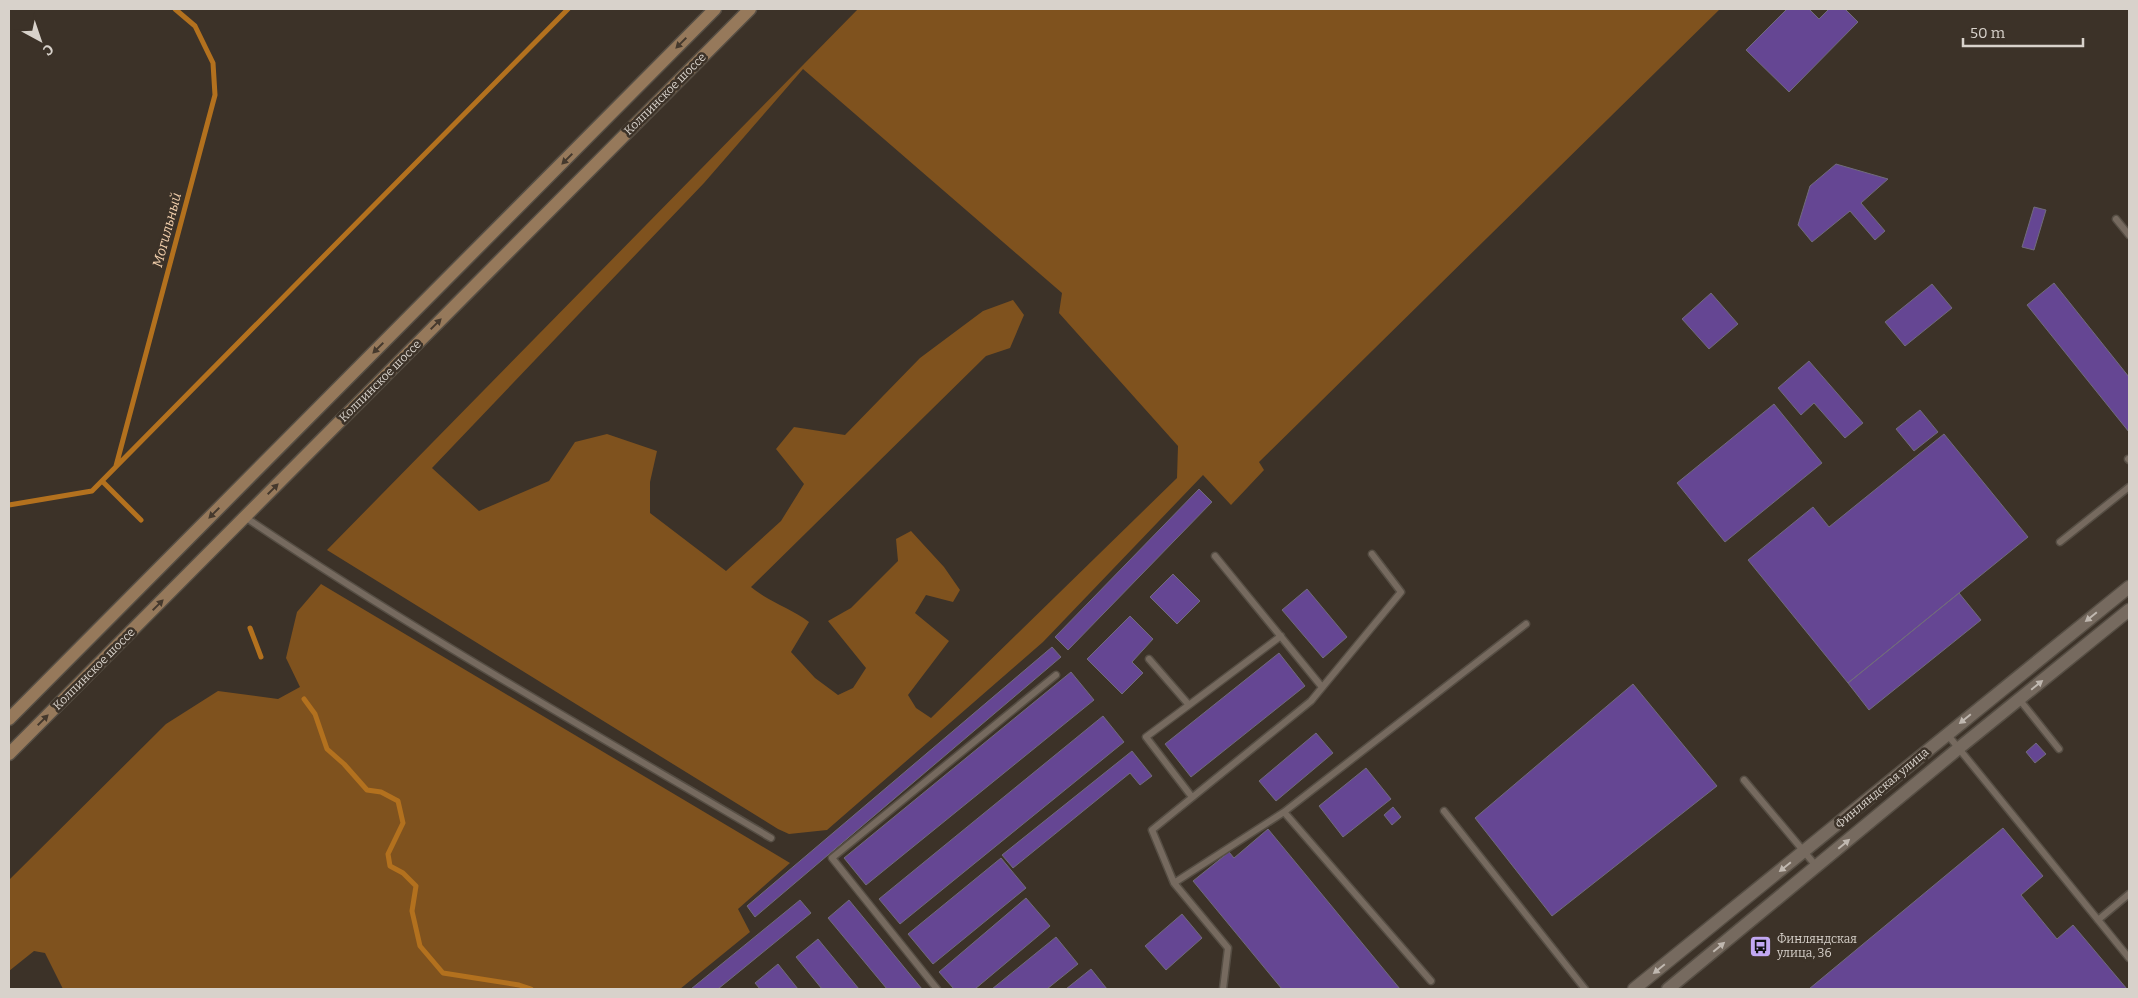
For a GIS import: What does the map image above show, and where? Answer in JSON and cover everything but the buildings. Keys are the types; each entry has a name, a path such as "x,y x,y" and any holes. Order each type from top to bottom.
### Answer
{"main road":[{"name":"Колпинское шоссе","path":"9,719 716,9"},
{"name":"Колпинское шоссе","path":"9,754 750,9"}],"street":[{"name":"Финляндская улица","path":"1634,989 2129,587"},
{"name":"Финляндская улица","path":"1668,989 2129,610"}],"lane":[{"path":"2116,218 2129,235"},
{"path":"2060,542 2129,487"},
{"path":"245,517 429,635 771,838"},
{"path":"1223,989 1228,948 1174,884 1152,830 1311,701 1401,592 1372,554"},
{"path":"1214,556 1322,687"},
{"path":"1174,884 1284,812 1526,624"},
{"path":"1192,797 1146,737 1281,636"},
{"path":"1149,659 1189,704"},
{"path":"937,989 832,858 1056,675"},
{"path":"2019,699 2060,749"},
{"path":"1947,734 2129,958"},
{"path":"1744,780 1816,867"},
{"path":"1284,812 1431,981"},
{"path":"1444,812 1585,989"},
{"path":"2098,920 2129,894"}],"shaded area":[{"path":"858,9 1720,9 1259,462 1264,470 1231,505 1203,475 1043,642 827,830 789,834 778,829 327,550","holes":["803,69 1062,293 1059,313 1178,446 1177,478 931,718 916,708 908,695 949,641 915,613 926,595 953,602 960,590 944,567 911,531 896,539 898,561 851,608 828,621 866,668 853,688 838,695 815,678 791,652 809,622 751,587 986,356 1010,348 1024,315 1013,300 983,311 920,358 845,435 794,427 776,449 804,484 781,521 726,571 650,513 650,482 657,451 607,434 575,442 549,481 479,511 432,468 704,183"]},
{"path":"321,584 790,863 738,909 750,932 680,989 63,989 45,953 34,951 9,971 9,880 166,724 218,691 278,699 300,687 286,658 297,612"}],"waterway":[{"name":"Могильный","path":"116,466 215,95 213,63 195,26 175,9"},
{"path":"9,505 92,491 568,9"},
{"path":"102,481 141,520"},
{"path":"250,628 261,657"},
{"name":"Могильный","path":"304,699 315,714 327,749 344,764 367,790 381,792 398,801 403,823 388,854 390,866 403,873 416,886 412,911 420,946 443,973 519,985 531,989"}],"place":[{"name":"Финляндская улица, 36","path":"1761,946"}]}
